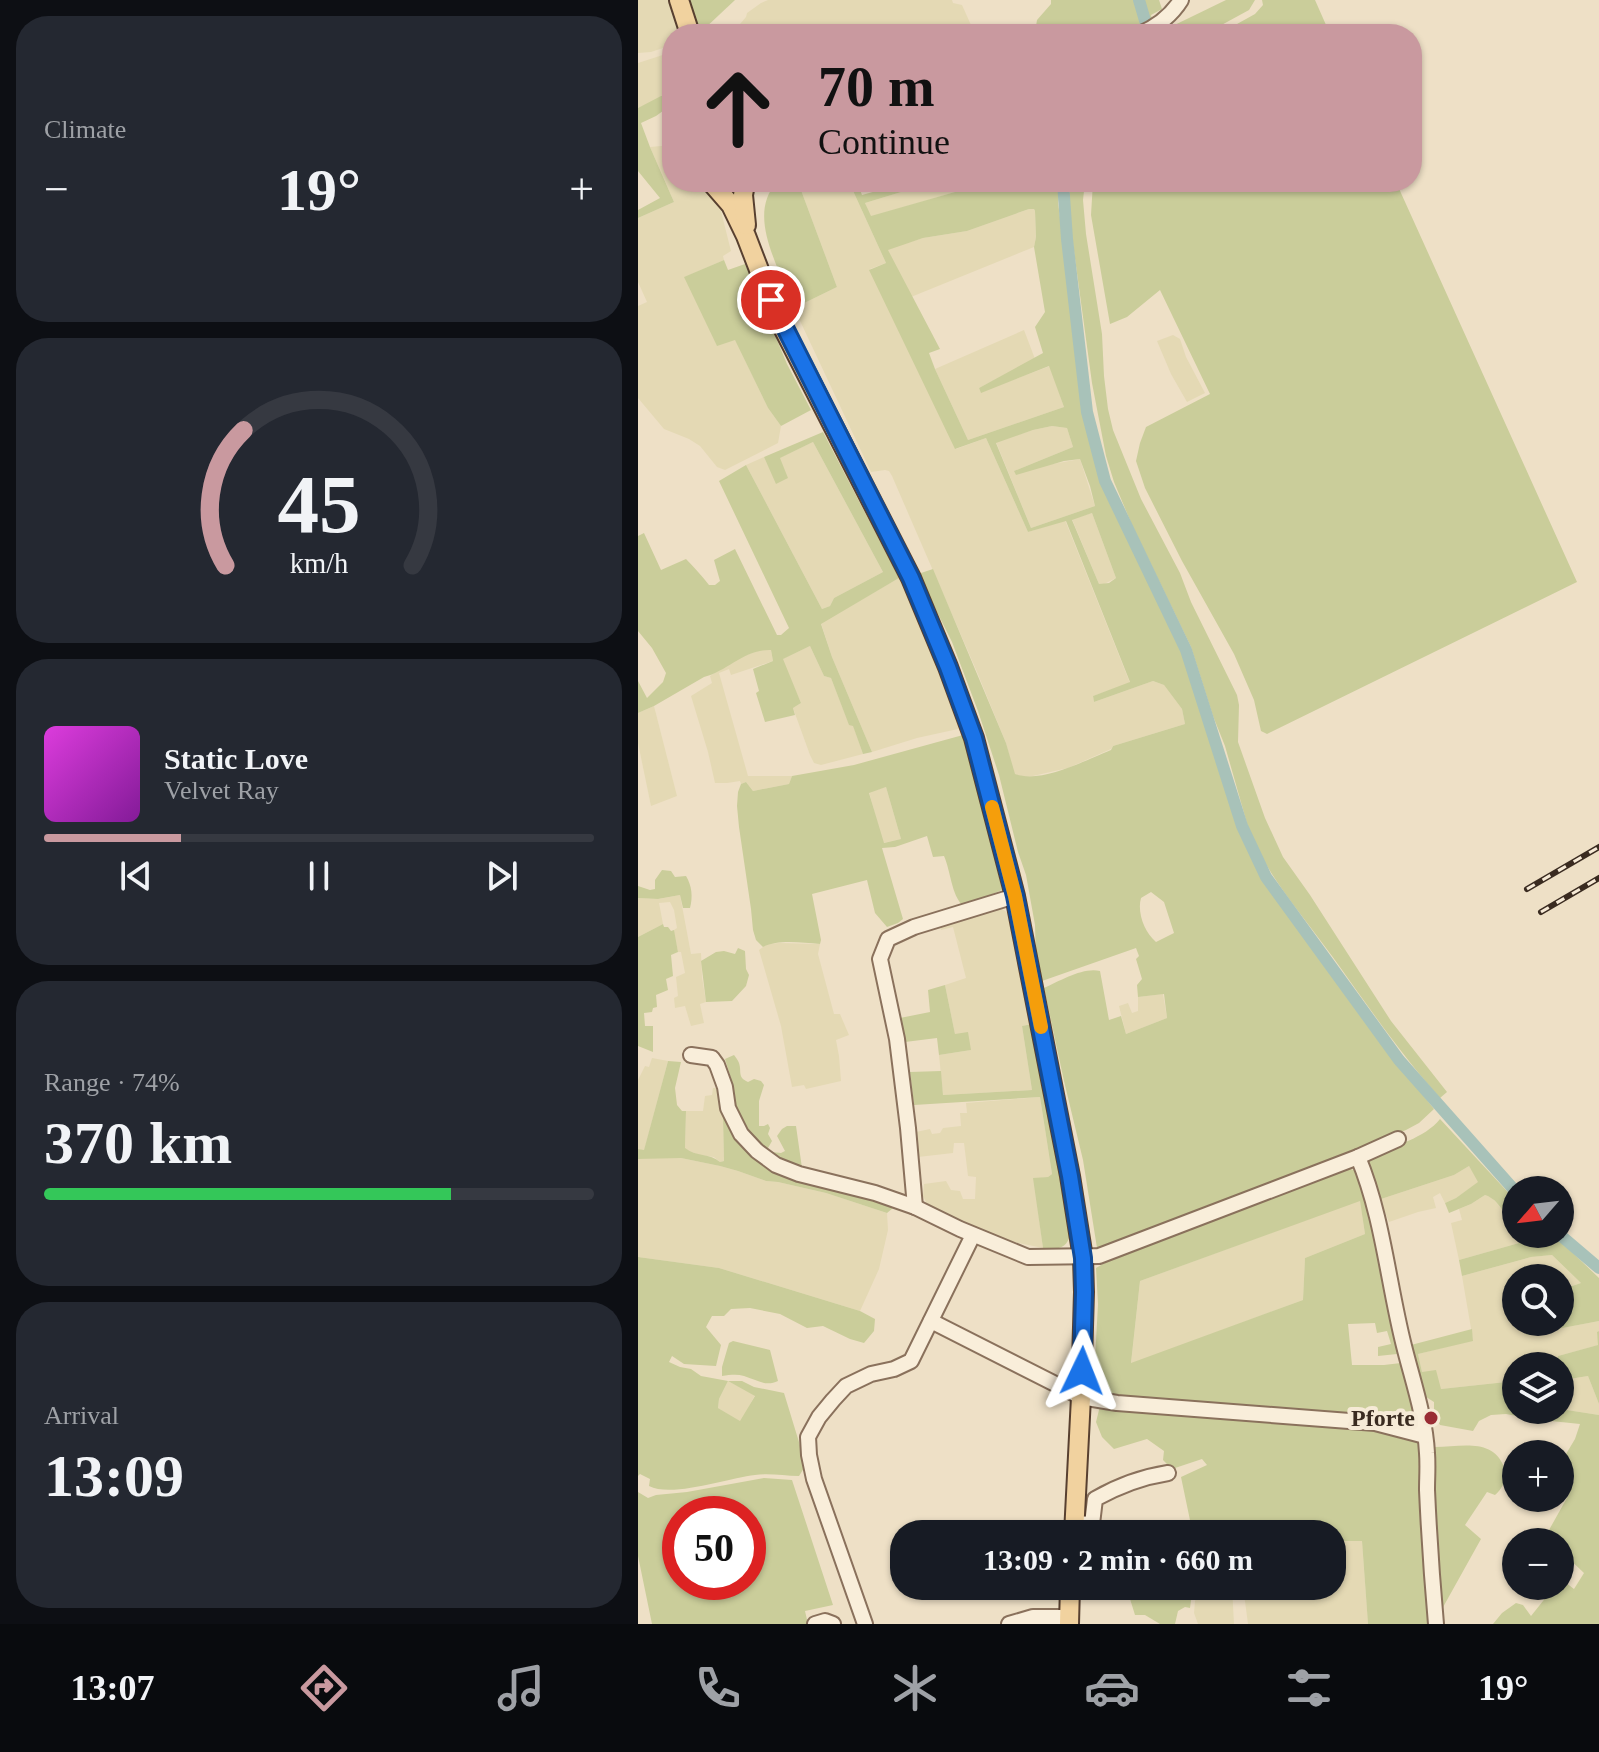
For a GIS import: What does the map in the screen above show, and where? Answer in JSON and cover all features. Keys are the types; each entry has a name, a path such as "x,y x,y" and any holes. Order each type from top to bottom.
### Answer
{"main road":[{"path":"679,0 687,24"},
{"path":"720,192 731,205 746,236 776,314 911,578 974,738 1015,896 1083,1258 1081,1397 1074,1520"},
{"path":"744,192 746,236"},
{"path":"1069,1621 1070,1600"}],"street":[{"path":"1160,24 1181,0"},
{"path":"915,1207 897,1039 880,959 888,939 914,927 1015,896"},
{"path":"691,1055 712,1058 725,1087 728,1108 741,1134 776,1165 915,1207 1028,1257 1099,1256 1398,1139"},
{"path":"1358,1157 1367,1179 1388,1264 1425,1436 1436,1624"},
{"path":"865,1624 814,1479 808,1437 819,1417 846,1386 911,1361 973,1235"},
{"path":"931,1321 1081,1397 1117,1403 1375,1423 1425,1436"},
{"path":"1092,1520 1095,1499 1146,1477 1168,1473"},
{"path":"1009,1624 1033,1617 1069,1621"},
{"path":"815,1624 825,1621 833,1624"}],"shaded area":[{"path":"638,0 671,0 678,24 662,24 662,48 638,53"},
{"path":"768,0 952,0 962,5 971,24 740,24 747,13"},
{"path":"662,55 662,98 638,108 638,63"},
{"path":"662,146 662,174 650,147"},
{"path":"670,192 707,192 719,203 731,251 723,256 724,260 685,277 717,345 735,339 768,408 781,426 778,443 725,470 717,467 700,446 664,429 638,398 638,306 647,302 638,282 638,218 674,202"},
{"path":"802,192 854,192 886,263 870,269 956,449 986,438 1028,532 1065,520 1130,683 1093,696 1094,702 1153,681 1164,685 1182,709 1185,724 1113,746 1068,768 1024,778 1014,774 1006,743 977,672 892,476 885,470 871,472 794,308 837,287"},
{"path":"901,192 956,192 870,217 865,203"},
{"path":"1029,209 1035,211 1034,247 911,297 887,249 923,238 967,231"},
{"path":"1024,330 1035,359 979,388 981,392 1050,366 1064,407 968,440 935,369"},
{"path":"1173,335 1180,339 1205,393 1187,402 1157,341"},
{"path":"1052,426 1067,428 1073,447 1014,471 1080,459 1095,506 1031,528 996,442"},
{"path":"813,442 883,572 834,598 830,606 822,609 746,465 764,457 777,484 779,458"},
{"path":"1092,513 1116,578 1104,584 1099,584 1072,519"},
{"path":"899,578 962,721 958,729 872,752 821,623"},
{"path":"810,646 824,676 831,678 863,754 821,765 814,763 810,755 793,708 801,703 782,659"},
{"path":"760,650 771,650 773,661 731,675 729,669 719,673 748,776 792,776 789,784 753,791 746,782 715,783 691,696 712,683 710,676 738,658"},
{"path":"654,706 677,796 651,806 638,743 638,713"},
{"path":"886,787 901,839 883,843 869,792"},
{"path":"680,895 691,954 701,953 706,1002 700,1004 704,1023 691,1026 685,1006 675,1008 674,998 678,996 676,977 685,973 681,952 678,952 674,933 677,928 670,902 659,903 663,924 638,937 638,898 659,899"},
{"path":"997,905 1009,914 1032,1024 1022,1026 1032,1090 943,1095 939,1055 971,1050 955,1034 945,985 966,978 953,927 941,930 940,924"},
{"path":"767,944 820,944 818,954 834,1014 840,1014 849,1035 836,1040 841,1081 806,1089 804,1085 792,1087 781,1026 759,950"},
{"path":"1163,994 1167,1018 1126,1034 1119,1006 1128,1003 1132,1013 1138,1011 1138,997"},
{"path":"652,1058 668,1061 644,1151 638,1149 638,1080"},
{"path":"713,1088 721,1088 725,1110 724,1161 720,1162 714,1157 685,1149 686,1111 703,1111 705,1096 712,1095"},
{"path":"1040,1097 1052,1174 1034,1179 1043,1248 1014,1242 956,1220 927,1204 923,1196 924,1184 946,1181 951,1190 960,1191 963,1199 975,1199 976,1177 968,1176 964,1143 954,1143 953,1153 918,1157 916,1132 930,1129 932,1134 940,1133 943,1128 961,1126 960,1113 967,1113 966,1103"},
{"path":"681,1158 720,1166 766,1181 826,1193 887,1213 888,1230 879,1269 860,1311 719,1268 638,1257 638,1159"},
{"path":"1469,1166 1479,1182 1445,1203 1440,1193 1433,1197 1436,1208 1389,1222 1378,1200 1454,1175"},
{"path":"1485,1195 1501,1208 1502,1248 1459,1260 1451,1223 1462,1220 1459,1209"},
{"path":"1360,1200 1365,1234 1305,1258 1303,1300 1131,1364 1140,1281"},
{"path":"1552,1255 1561,1264 1506,1264"},
{"path":"1502,1265 1502,1336 1574,1336 1574,1326 1599,1321 1599,1345 1573,1352 1502,1352 1502,1382 1441,1389 1422,1372 1418,1354 1473,1340 1462,1276"},
{"path":"1588,1376 1599,1404 1599,1415 1574,1411 1574,1378"},
{"path":"728,1381 755,1395 741,1422 718,1408"},
{"path":"1346,1541 1362,1541 1368,1624 1248,1624 1245,1600 1346,1600"},
{"path":"1233,1600 1234,1624 1198,1624 1194,1613 1195,1601"}],"green space":[{"path":"689,0 735,0 709,24 696,24"},
{"path":"1051,0 1159,0 1162,9 1151,15 1151,24 1036,24"},
{"path":"1226,0 1255,0 1249,10 1223,24 1177,24"},
{"path":"1262,0 1315,0 1326,24 1237,24 1255,14 1263,5"},
{"path":"662,96 662,112 641,123 662,174 662,192 670,192 674,202 638,218 638,210 660,198 638,171 638,108"},
{"path":"770,192 802,192 837,287 794,308 771,250 765,226"},
{"path":"854,192 861,192 862,195 901,192 865,203 871,216 955,192 1059,192 1083,403 1103,488 1184,654 1238,828 1260,875 1361,1017 1434,1109 1419,1123 1117,1243 1097,1248 1083,1160 1044,988 1079,973 1100,971 1109,1020 1121,1016 1126,1034 1167,1018 1164,994 1138,997 1137,985 1142,979 1136,948 1042,981 1036,960 1035,925 1026,875 999,775 952,642 918,574 933,569 1006,743 1015,774 1037,776 1050,773 1111,750 1113,746 1185,724 1182,709 1164,685 1153,681 1094,702 1093,696 1130,682 1066,521 1028,532 986,438 955,449 869,270 886,263","holes":["1029,209 1035,211 1034,247 1045,312 1035,327 1043,353 979,388 981,393 1049,366 1064,407 968,440 929,353 940,349 888,250 923,238 967,231","1052,426 1067,428 1073,447 1014,471 1016,475 1080,459 1095,506 1031,528 996,443","1092,513 1116,578 1109,583 1099,584 1072,520","1151,892 1164,902 1174,933 1156,942 1141,915 1141,898"]},
{"path":"1069,192 1084,192 1086,234 1113,430 1141,499 1180,573 1237,695 1238,742 1265,818 1283,857 1391,1021 1447,1092 1440,1098 1397,1046 1288,897 1267,867 1250,834 1225,746 1191,647 1132,525 1106,456 1092,383"},
{"path":"1092,192 1401,192 1577,582 1267,734 1261,731 1254,700 1234,654 1182,561 1145,488 1136,461 1146,427 1210,394 1160,290 1127,317 1110,324 1091,215"},
{"path":"724,260 728,270 745,264 787,364 811,410 781,426 768,408 735,340 717,346 684,277"},
{"path":"823,432 899,578 821,624 872,752 863,754 831,678 824,676 810,646 783,659 801,703 793,708 795,715 765,722 753,669 773,661 771,650 744,657 638,713 638,681 647,698 663,682 666,673 638,631 638,536 644,533 661,570 686,559 709,585 720,581 714,560 735,549 777,635 789,628 719,481 746,465 822,609 830,606 834,598 883,572 813,442 780,458 788,478 776,484 764,457"},
{"path":"963,735 967,738 1002,890 963,906 944,856 933,857 927,836 882,848 903,919 898,923 887,927 875,913 867,880 812,894 820,944 783,942 763,947 756,940 753,930 739,827 737,806 741,784 746,782 753,791 789,784 792,776 854,765","holes":["886,787 901,839 884,843 869,793"]},
{"path":"662,870 671,871 675,877 686,876 691,892 690,908 683,908 680,895 658,899 638,898 638,886 655,889 655,880"},
{"path":"663,924 674,930 678,952 671,955 673,976 666,979 668,990 656,995 657,1007 652,1012 644,1013 645,1026 653,1026 653,1052 638,1046 638,937"},
{"path":"738,948 745,951 749,975 746,986 732,1001 706,1002 701,961 716,952 735,954"},
{"path":"945,985 955,1034 968,1032 971,1050 939,1055 937,1038 905,1042 900,1018 930,1012 928,990"},
{"path":"1032,1024 1070,1233 1067,1242 1057,1248 1043,1248 1033,1178 1052,1174 1040,1097 914,1105 910,1072 941,1071 943,1095 1032,1090 1022,1026"},
{"path":"734,1055 742,1078 748,1082 754,1079 761,1081 764,1085 759,1101 759,1126 768,1124 772,1141 761,1152 749,1140 728,1093 733,1085 725,1059"},
{"path":"668,1061 681,1062 675,1088 677,1105 686,1111 685,1148 689,1151 724,1161 725,1110 767,1163 899,1203 887,1213 826,1193 766,1181 720,1166 681,1158 638,1159 638,1149 644,1150"},
{"path":"1440,1119 1502,1186 1502,1211 1492,1198 1485,1195 1449,1213 1445,1203 1478,1182 1469,1166 1454,1175 1378,1200 1369,1164 1372,1155 1434,1126"},
{"path":"787,1126 796,1126 802,1168 768,1156 772,1152 785,1151 777,1136"},
{"path":"1346,1168 1354,1170 1363,1180 1397,1354 1378,1356 1378,1347 1391,1344 1387,1331 1377,1333 1375,1323 1348,1324 1352,1365 1401,1363 1406,1366 1417,1425 1409,1437 1428,1447 1483,1447 1502,1464 1500,1489 1495,1495 1487,1492 1465,1525 1481,1539 1442,1609 1445,1624 1368,1624 1362,1541 1346,1541 1346,1520 1190,1520 1181,1477 1207,1465 1202,1459 1172,1469 1163,1460 1164,1451 1147,1439 1114,1449 1102,1437 1096,1422 1103,1394 1096,1380 1096,1268","holes":["1360,1201 1365,1234 1305,1258 1303,1300 1131,1363 1140,1281"]},
{"path":"1502,1248 1568,1248 1599,1278 1599,1321 1574,1326 1574,1285 1581,1283 1574,1276 1574,1264 1561,1264 1552,1255 1531,1257 1462,1276 1459,1260"},
{"path":"638,1257 719,1268 860,1311 875,1319 874,1331 864,1343 823,1326 807,1328 780,1314 750,1308 731,1309 724,1316 712,1316 706,1327 721,1345 716,1366 684,1364 672,1356 669,1362 691,1369 701,1376 742,1381 754,1387 784,1393 806,1465 799,1476 755,1475 671,1490 649,1486 650,1479 640,1474 638,1476","holes":["728,1381 755,1396 740,1421 718,1408"]},
{"path":"1472,1329 1473,1341 1418,1354 1422,1372 1436,1370 1441,1389 1502,1382 1502,1414 1479,1421 1473,1431 1440,1425 1434,1415 1434,1402 1423,1395 1411,1345"},
{"path":"1599,1331 1599,1404 1588,1376 1574,1378 1573,1352 1598,1345"},
{"path":"733,1341 770,1350 778,1381 765,1383 741,1375 722,1376 729,1343"},
{"path":"1574,1411 1599,1415 1599,1624 1493,1624 1516,1603 1523,1605 1531,1616 1544,1600 1574,1600 1574,1589 1584,1573 1574,1563 1574,1528 1550,1528 1559,1512 1574,1512 1574,1441 1580,1424 1574,1423"},
{"path":"764,1478 792,1480 833,1605 805,1611 808,1624 652,1624 638,1556 638,1492 648,1498"},
{"path":"1130,1600 1191,1600 1190,1608 1178,1611 1175,1624 1160,1624 1145,1615 1135,1615"}],"waterway":[{"path":"1139,0 1146,24"},
{"path":"1064,192 1087,412 1105,481 1186,650 1242,826 1266,877 1399,1060 1502,1176"},
{"path":"1574,1247 1599,1268"}],"railway":[{"path":"1527,889 1599,847"},
{"path":"1541,912 1599,878"}],"slow traffic":[{"path":"992,807 1015,896 1041,1027"}],"place":[{"name":"Pforte","path":"1431,1418"}],"route":[{"path":"771,300 911,578 974,738 1015,896 1070,1176 1083,1258 1082,1371"}]}
